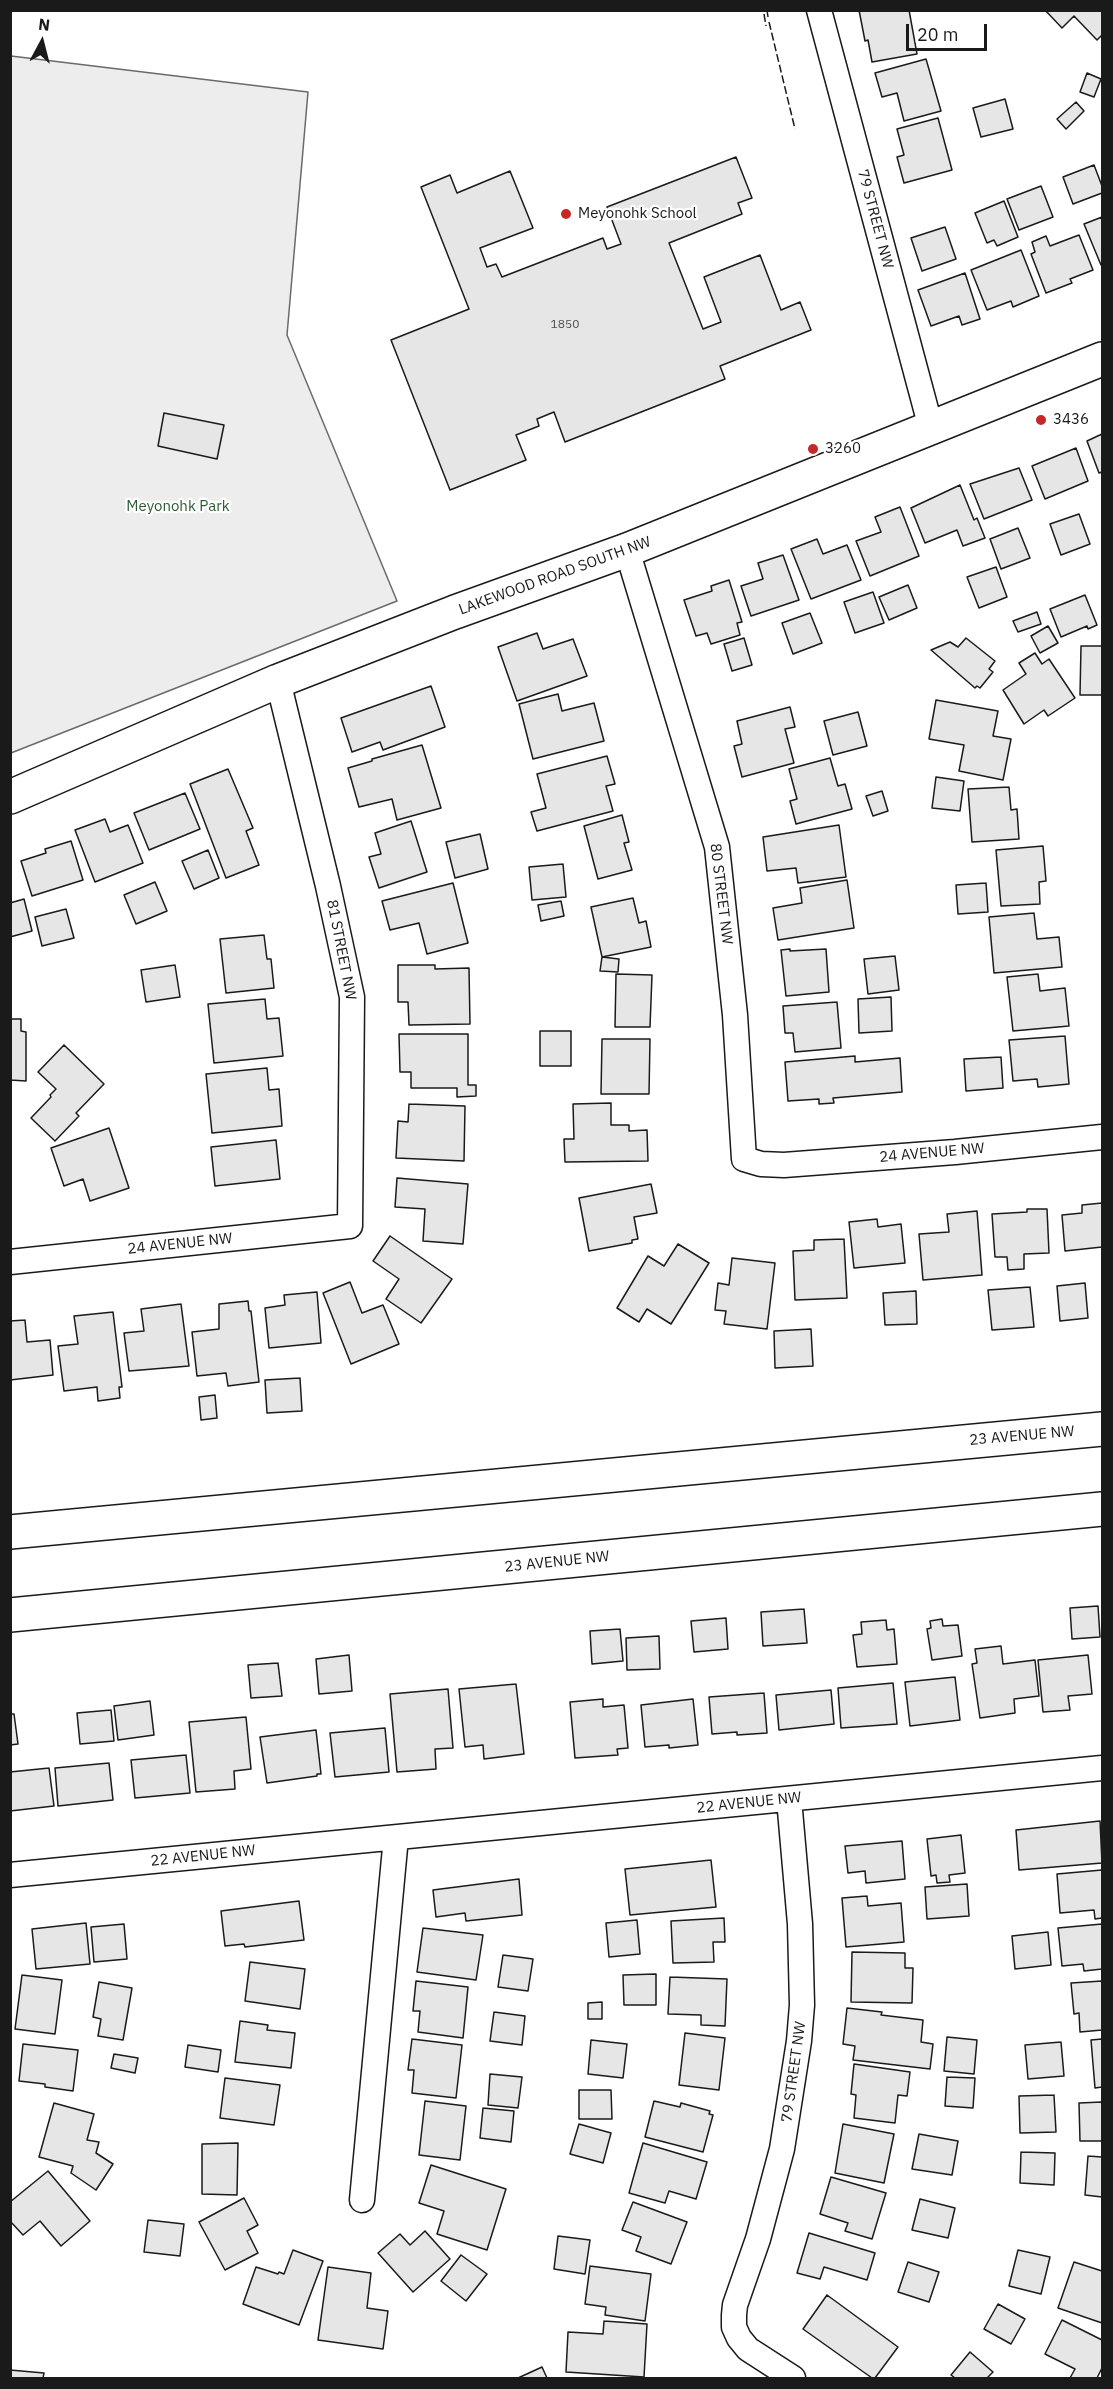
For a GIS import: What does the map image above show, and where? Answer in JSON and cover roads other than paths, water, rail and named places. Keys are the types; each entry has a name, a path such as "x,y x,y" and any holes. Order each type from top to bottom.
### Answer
{"main road":[{"name":"LAKEWOOD ROAD SOUTH NW","path":"10,797 278,681 455,612 627,550 1102,359"},
{"name":"23 AVENUE NW","path":"10,1532 1102,1429"},
{"name":"23 AVENUE NW","path":"10,1615 1102,1509"}],"street":[{"name":"79 STREET NW","path":"819,10 932,428"},
{"name":"80 STREET NW","path":"627,550 717,847 735,1016 744,1159 761,1164"},
{"name":"81 STREET NW","path":"278,681 328,886 352,997 350,1226"},
{"name":"24 AVENUE NW","path":"761,1164 784,1165 932,1154 1102,1137"},
{"name":"24 AVENUE NW","path":"10,1262 350,1226"},
{"name":"22 AVENUE NW","path":"10,1875 1102,1768"},
{"name":"79 STREET NW","path":"789,1799 801,1934 802,2005 799,2041 782,2149 758,2239 735,2305 734,2327 748,2349 793,2379"},
{"path":"362,2200 396,1837"}],"place":[{"name":"Meyonohk School","path":"566,214"},
{"name":"3436","path":"1041,420"},
{"name":"3260","path":"813,449"}],"park label":[{"name":"Meyonohk Park","path":"178,507"}]}
